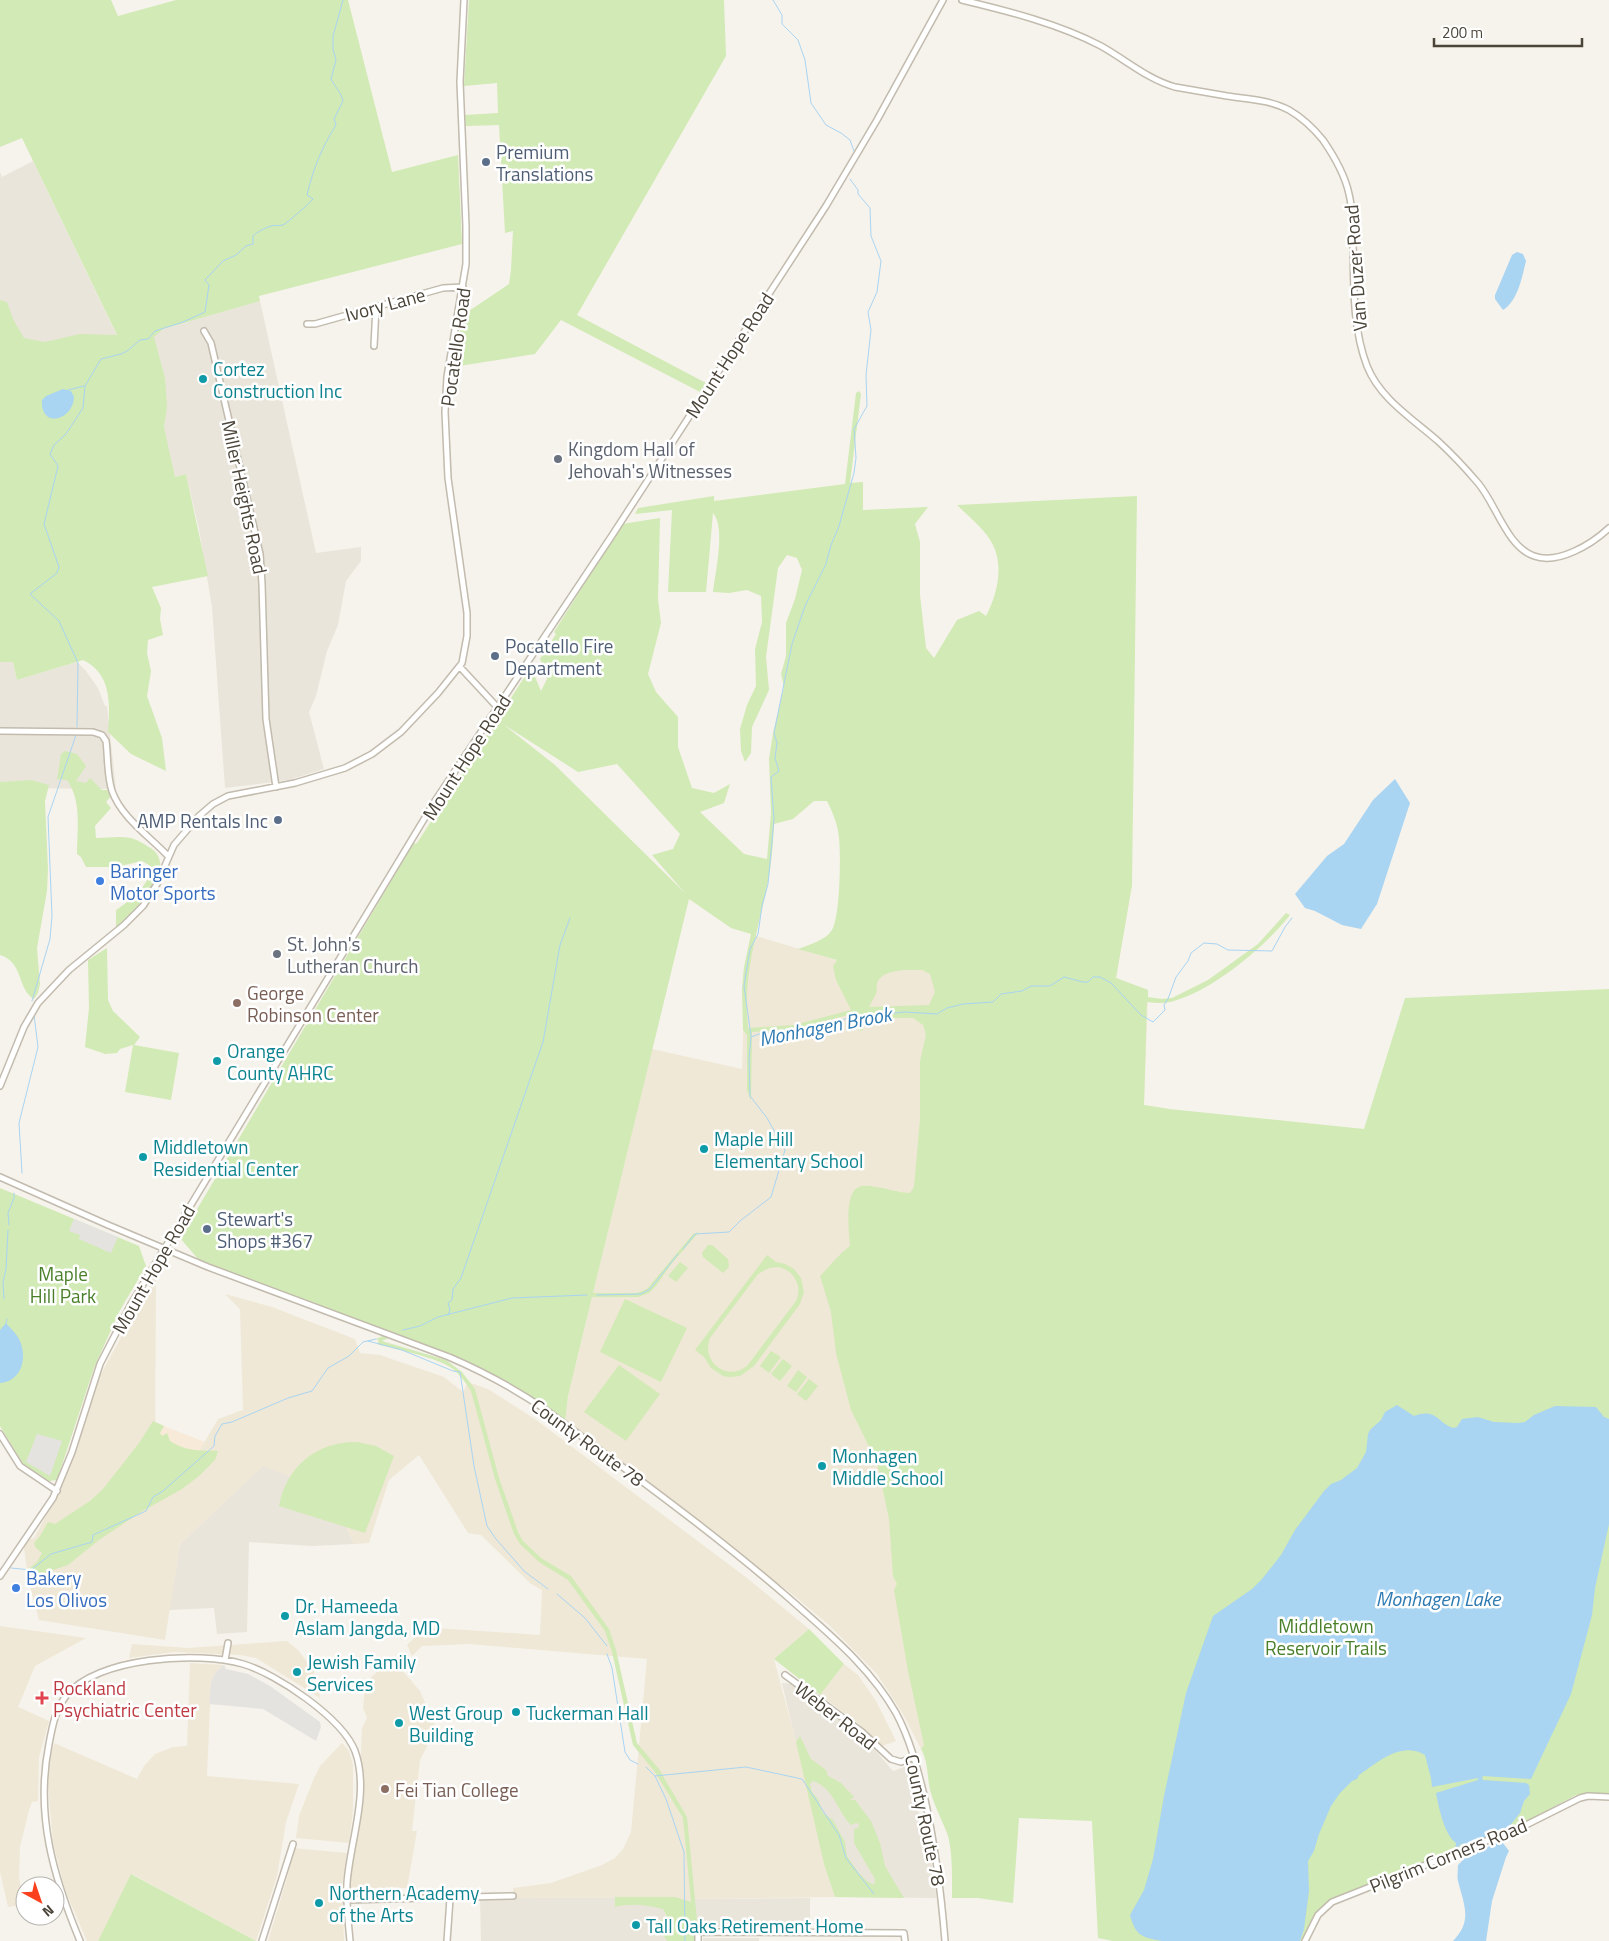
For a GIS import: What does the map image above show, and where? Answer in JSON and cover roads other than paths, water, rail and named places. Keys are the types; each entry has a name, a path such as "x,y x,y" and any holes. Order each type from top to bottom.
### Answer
{"street":[{"name":"Pocatello Road","path":"460,667 466,644 467,613 448,478 445,412 447,377 463,287 466,257 460,72 464,0"},
{"name":"Mount Hope Road","path":"0,1576 47,1508 56,1491 72,1452 100,1364 116,1330 164,1249 436,801 611,538 826,206 877,120 942,0"},
{"name":"Van Duzer Road","path":"962,0 1021,16 1090,42 1119,56 1160,83 1175,88 1266,102 1287,109 1300,118 1328,148 1348,188 1352,214 1355,297 1359,333 1366,364 1376,384 1388,398 1440,443 1474,478 1486,493 1514,540 1525,552 1534,556 1548,558 1566,554 1584,545 1609,528"},
{"name":"Ivory Lane","path":"307,324 315,324 443,288 463,287"},
{"path":"374,346 376,307"},
{"name":"Miller Heights Road","path":"204,330 211,343 260,554 266,719 276,787"},
{"path":"0,1086 24,1027 38,1003 69,970 124,925 143,906 153,891 168,856 186,829 213,804 237,793 295,783 339,770 372,754 401,732 460,667 498,708"},
{"path":"0,731 93,732 102,735 106,741 110,784 116,799 130,817 168,856"},
{"name":"County Route 78","path":"0,1177 164,1249 449,1357 490,1375 526,1396 718,1539 840,1644 882,1690 896,1714 914,1757 930,1822 938,1868 944,1941"},
{"path":"0,1434 20,1466 56,1491"},
{"path":"225,1660 228,1643"},
{"path":"80,1941 54,1872 48,1843 44,1807 46,1761 53,1725 60,1706 68,1694 80,1683 96,1675 124,1666 169,1659 196,1658 225,1660 254,1668 299,1694 335,1722 353,1746 358,1760 360,1777 359,1807 348,1872 346,1900 350,1941"},
{"name":"Weber Road","path":"785,1675 862,1732 890,1759 901,1762 914,1757"},
{"name":"Pilgrim Corners Road","path":"1304,1941 1318,1915 1332,1902 1524,1826 1580,1798 1594,1796 1609,1797"},
{"path":"262,1941 293,1844"},
{"path":"346,1900 514,1896"},
{"path":"446,1941 450,1898"},
{"path":"698,1941 698,1932 904,1934 905,1941"}],"water":[{"path":"1517,252 1523,254 1526,261 1516,295 1503,310 1495,299 1495,295 1512,255"},
{"path":"63,389 71,391 74,397 72,405 63,416 51,418 46,415 43,409 42,400 46,396"},
{"path":"1395,779 1410,803 1377,904 1361,929 1342,925 1305,908 1295,894 1327,856 1344,844 1373,800"},
{"path":"6,1323 19,1339 22,1346 23,1360 14,1378 0,1383 0,1330"},
{"name":"Monhagen Lake","path":"1397,1405 1414,1416 1422,1414 1432,1415 1453,1428 1457,1427 1462,1419 1478,1417 1494,1422 1525,1422 1534,1415 1555,1406 1596,1407 1604,1417 1609,1419 1609,1524 1595,1588 1592,1615 1571,1694 1531,1779 1483,1776 1482,1778 1483,1780 1526,1783 1529,1785 1530,1794 1524,1801 1520,1813 1508,1828 1473,1843 1461,1844 1455,1851 1456,1843 1445,1827 1436,1793 1478,1780 1478,1778 1432,1787 1425,1755 1407,1750 1398,1752 1382,1759 1359,1775 1357,1779 1352,1781 1340,1793 1331,1806 1314,1851 1308,1861 1309,1891 1304,1929 1300,1941 1162,1941 1145,1937 1137,1932 1130,1915 1144,1890 1153,1859 1186,1693 1213,1616 1252,1589 1262,1579 1281,1555 1295,1530 1324,1491 1331,1484 1341,1480 1357,1468 1366,1452 1370,1430 1381,1420 1385,1412"},
{"path":"1497,1843 1503,1843 1509,1851 1492,1901 1486,1941 1453,1941 1463,1927 1465,1920 1464,1905 1458,1879 1458,1865 1467,1856"}],"waterway":[{"path":"77,727 78,663 59,621 30,594 57,573 59,567 44,524 58,466 50,454 54,445 66,434 83,408 85,386 101,359 121,354 140,340 148,339 155,331 183,322 205,312 209,285 205,280 223,261 236,255 246,246 253,244 253,236 259,232 271,226 285,224 313,199 307,195 312,176 318,158 336,125 334,119 343,101 331,79 336,60 333,49 333,36 343,0"},
{"path":"773,0 782,15 782,24 798,40 805,60 811,103 826,125 850,140 854,151"},
{"path":"751,1036 744,986 750,949 758,934 762,906 768,884 774,819 771,777 779,771 775,758 777,743 774,733 792,644 805,606 826,564 839,526 854,473 856,458 854,429 867,406 866,375 871,330 868,312 877,292 881,261 871,236 870,208 858,194 858,190 850,179"},
{"path":"68,390 84,386"},
{"path":"32,1001 50,939 52,916 48,817 76,735"},
{"path":"448,1315 450,1310 448,1303 452,1300 453,1289 461,1278 543,1042 560,945 570,918"},
{"name":"Monhagen Brook","path":"683,1249 695,1234 729,1232 771,1197 785,1150 767,1118 750,1096 749,1059 751,1037 759,1034 806,1030 813,1025 856,1017 905,1012 937,1014 947,1008 963,1004 993,1002 1001,994 1022,991 1031,986 1050,986 1064,977 1083,982 1088,982 1093,977 1100,977 1111,983 1141,1015 1153,1022 1165,1010 1164,1005 1176,977 1188,961 1191,953 1204,943 1217,944 1228,950 1272,951 1292,918"},
{"path":"22,1173 19,1123 38,1047 34,1015"},
{"path":"9,1225 8,1213 14,1193"},
{"path":"4,1299 3,1282 6,1269 8,1230"},
{"name":"Monhagen Brook","path":"597,1295 641,1294 650,1289 678,1254"},
{"name":"Monhagen Brook","path":"403,1330 420,1326 438,1317 512,1298 587,1295"},
{"path":"6,1323 7,1319"},
{"name":"Monhagen Brook","path":"11,1568 31,1570 51,1554 92,1542 93,1535 146,1511 153,1497 163,1491 214,1446 215,1436 222,1424 232,1422 288,1398 312,1391 328,1368 349,1356 363,1342 376,1339"},
{"path":"368,1341 402,1350 453,1371 460,1372 474,1466 487,1526 524,1571 548,1589"},
{"path":"557,1594 585,1618 607,1646"},
{"path":"607,1654 612,1668 625,1752 630,1760 638,1764"},
{"path":"646,1767 655,1776 666,1799 684,1852 685,1941"},
{"path":"655,1776 746,1767 802,1779 839,1835 846,1858 874,1894"}],"place":[{"name":"Premium Translations","path":"486,162"},
{"name":"Cortez Construction Inc","path":"203,379"},
{"name":"Kingdom Hall of Jehovah's Witnesses","path":"558,459"},
{"name":"Pocatello Fire Department","path":"495,656"},
{"name":"AMP Rentals Inc","path":"278,820"},
{"name":"Baringer Motor Sports","path":"100,881"},
{"name":"St. John's Lutheran Church","path":"277,954"},
{"name":"George Robinson Center","path":"237,1003"},
{"name":"Orange County AHRC","path":"217,1061"},
{"name":"Maple Hill Elementary School","path":"704,1149"},
{"name":"Middletown Residential Center","path":"143,1157"},
{"name":"Stewart's Shops #367","path":"207,1229"},
{"name":"Monhagen Middle School","path":"822,1466"},
{"name":"Bakery Los Olivos","path":"16,1588"},
{"name":"Dr. Hameeda Aslam Jangda, MD","path":"285,1616"},
{"name":"Jewish Family Services","path":"297,1672"},
{"name":"Rockland Psychiatric Center","path":"42,1698"},
{"name":"Tuckerman Hall","path":"516,1712"},
{"name":"West Group Building","path":"399,1723"},
{"name":"Fei Tian College","path":"385,1789"},
{"name":"Northern Academy of the Arts","path":"319,1903"},
{"name":"Tall Oaks Retirement Home","path":"636,1925"}],"park label":[{"name":"Maple Hill Park","path":"63,1284"},
{"name":"Middletown Reservoir Trails","path":"1326,1636"}]}
